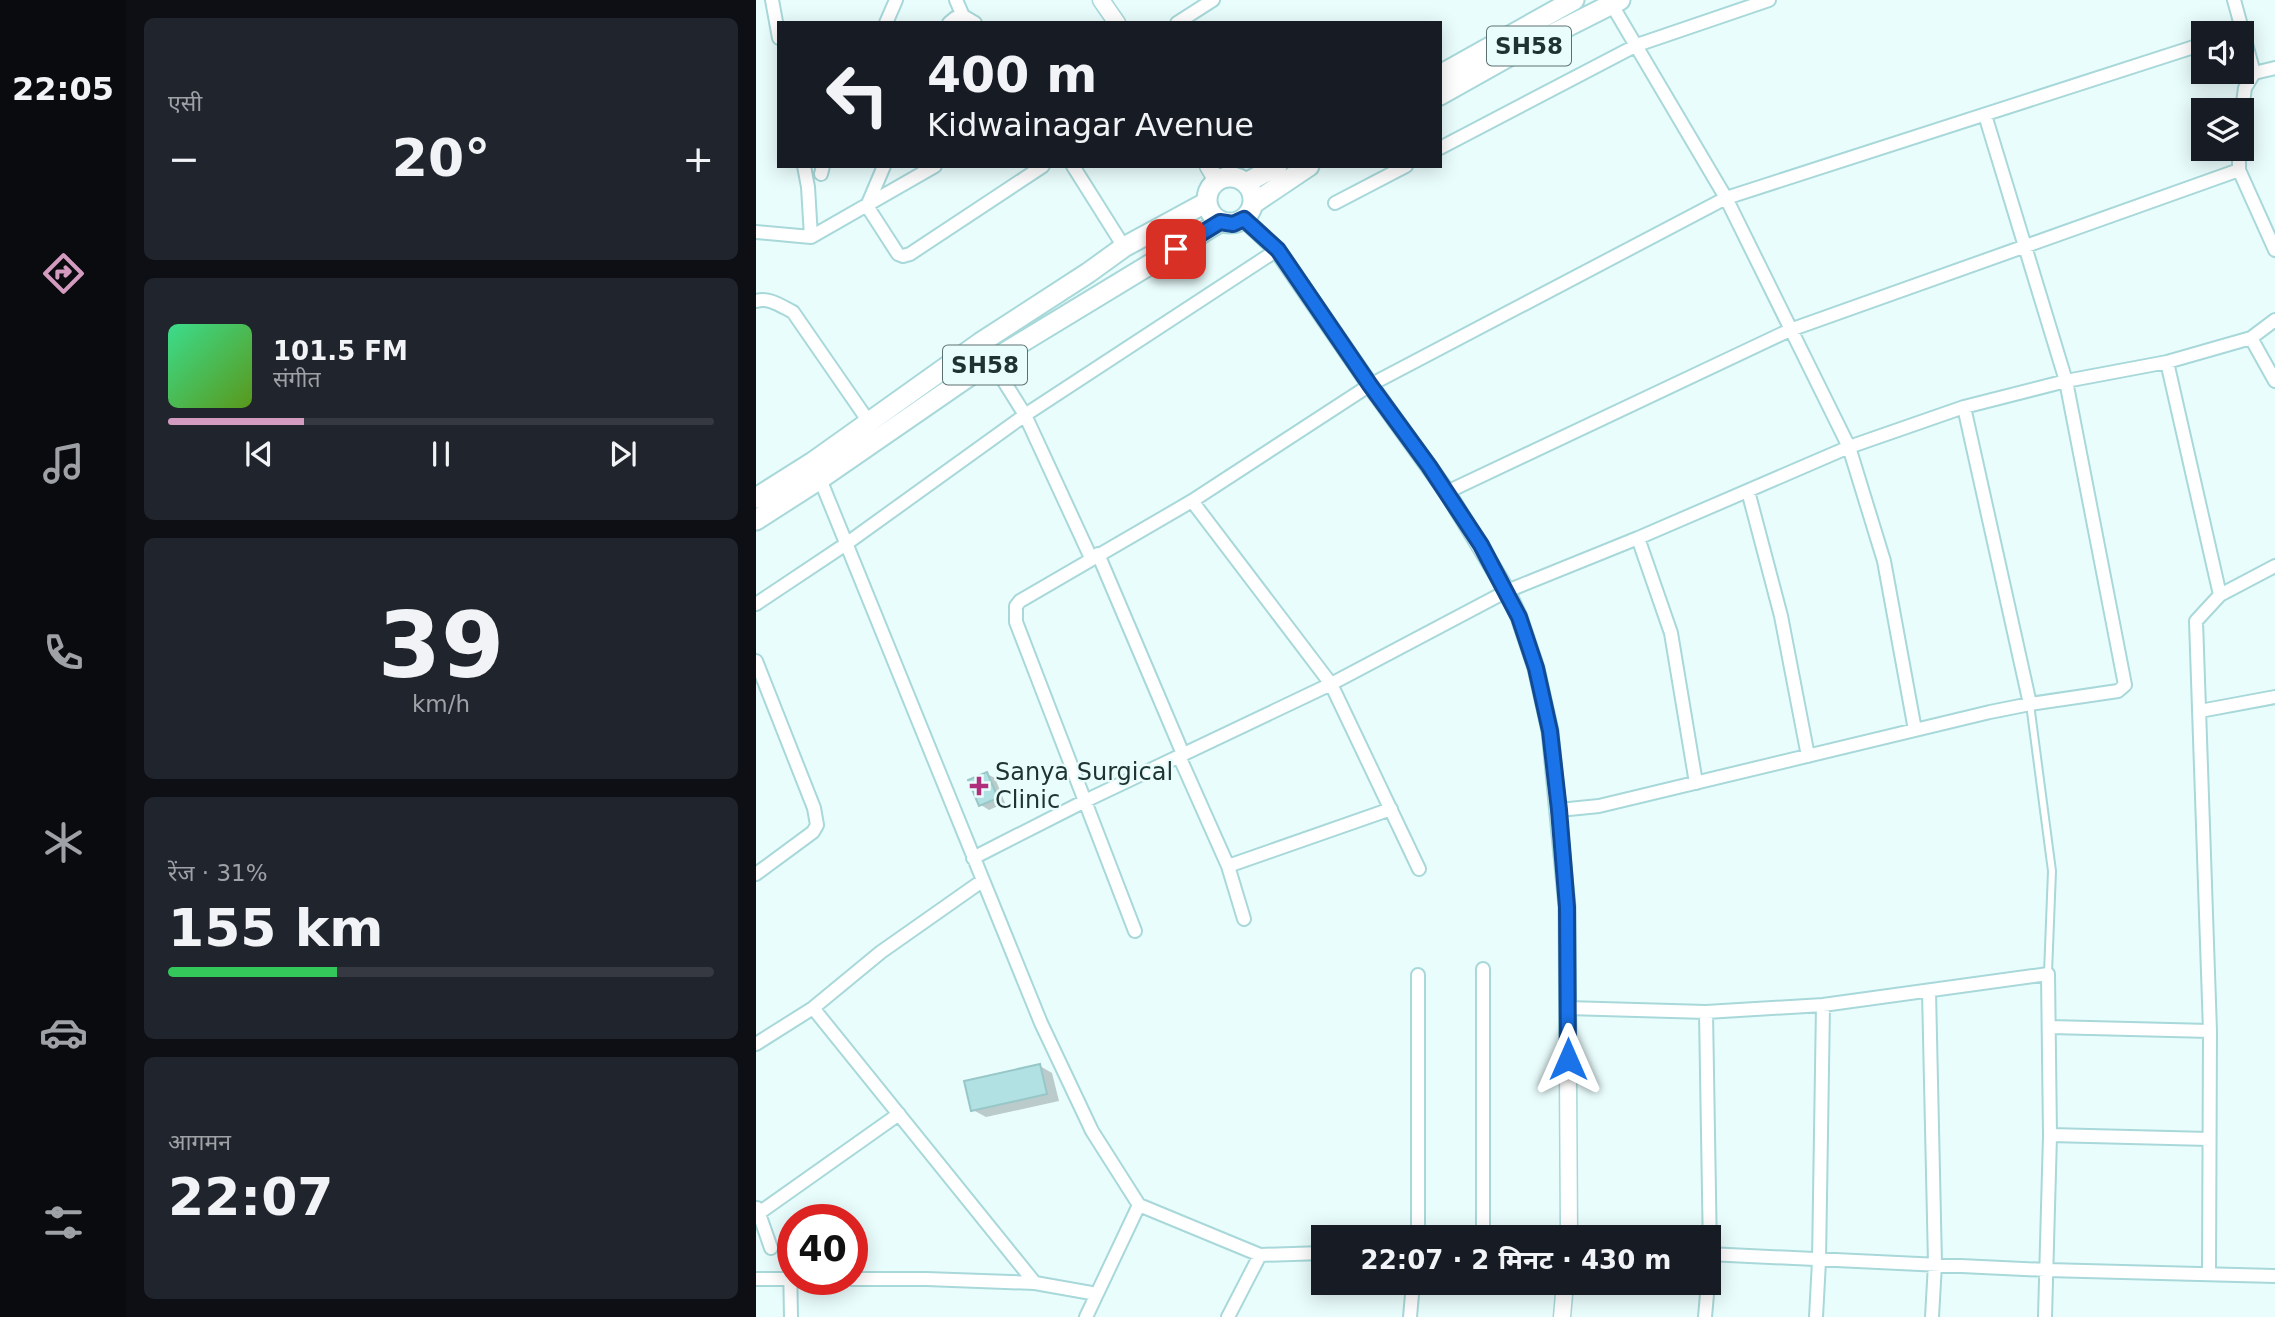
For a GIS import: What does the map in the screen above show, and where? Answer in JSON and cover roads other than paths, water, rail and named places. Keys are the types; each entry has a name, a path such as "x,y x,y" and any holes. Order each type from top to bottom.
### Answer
{"main road":[{"name":"SH58","path":"1442,74 1574,0"},
{"name":"SH58","path":"1442,94 1614,1"},
{"path":"1246,183 1273,168"},
{"name":"SH58","path":"756,498 816,470 1220,222 1233,224 1306,168"},
{"path":"1220,222 1211,213 1207,202 1213,174 1235,177 1246,183 1253,196 1249,211"},
{"name":"SH58","path":"756,520 869,422 980,342 1124,247 1207,202"}],"street":[{"path":"772,0 777,27"},
{"path":"887,21 896,0"},
{"path":"956,0 969,20"},
{"path":"1101,0 1115,21"},
{"path":"1180,21 1213,0"},
{"path":"1442,147 1637,45 1769,0"},
{"path":"2234,0 2237,21"},
{"path":"1614,1 1726,198 1849,447 1884,561 1915,730"},
{"path":"951,21 955,18 969,20"},
{"path":"1135,931 1016,622 1016,606 1020,601 1192,501 1370,385 1726,198 2191,48"},
{"path":"2244,98 2245,88 2255,73 2275,68"},
{"path":"1559,810 1599,806 2030,704 2118,691 2125,685 2066,381 1986,115"},
{"path":"2239,161 2239,170 2275,250"},
{"path":"804,168 811,237"},
{"path":"867,206 883,168"},
{"path":"756,232 811,237 932,168"},
{"path":"867,206 898,254 903,256 910,254 1040,168"},
{"path":"1074,168 1124,247"},
{"path":"1335,204 1402,168"},
{"path":"1447,492 1790,330 2239,170"},
{"path":"1249,211 1447,492 1507,591 1536,668 1550,731 1567,907 1569,1225"},
{"path":"756,604 846,544 1025,415 1278,250"},
{"path":"756,301 760,299 774,302 793,312 869,422"},
{"path":"973,858 1085,801 1331,684 1507,591 1849,447 1964,407 2066,381 2167,362 2251,338 2275,320"},
{"path":"2251,338 2275,381"},
{"path":"980,342 1025,415 1094,556 1228,866 1244,919"},
{"path":"2167,362 2220,595"},
{"path":"1964,407 2030,704"},
{"path":"816,470 1041,1023 1092,1131 1139,1205 1260,1255 1311,1253"},
{"path":"1748,491 1782,616 1808,756"},
{"path":"1192,501 1331,684 1419,869"},
{"path":"1638,538 1671,633 1696,783"},
{"path":"2209,1273 2210,1031 2196,621 2220,595 2275,566"},
{"path":"756,661 814,808 817,825 813,832 756,874"},
{"path":"2200,711 2275,697"},
{"path":"1228,866 1391,809"},
{"path":"756,1044 813,1008 881,952 982,881"},
{"path":"1483,969 1483,1225"},
{"path":"1567,1008 1706,1012 1823,1005 2048,974 2050,1135 2045,1317"},
{"path":"1418,975 1418,1225"},
{"path":"1929,991 1935,1264 1931,1317"},
{"path":"1816,1317 1823,1005"},
{"path":"813,1008 1035,1283"},
{"path":"1706,1012 1709,1225"},
{"path":"2050,1027 2210,1031"},
{"path":"771,1248 758,1210 899,1114"},
{"path":"2050,1135 2209,1139"},
{"path":"1086,1317 1139,1205"},
{"path":"1228,1317 1260,1255"},
{"path":"1721,1255 2047,1270 2275,1276"},
{"path":"756,1279 777,1279"},
{"path":"868,1279 1035,1283 1097,1294"},
{"path":"790,1295 790,1317"},
{"path":"1410,1317 1412,1295"},
{"path":"1562,1317 1564,1295"},
{"path":"1705,1317 1707,1295"}],"lane":[{"path":"2030,704 2052,871 2048,974"}],"place":[{"name":"Sanya Surgical Clinic","path":"979,786"}]}
